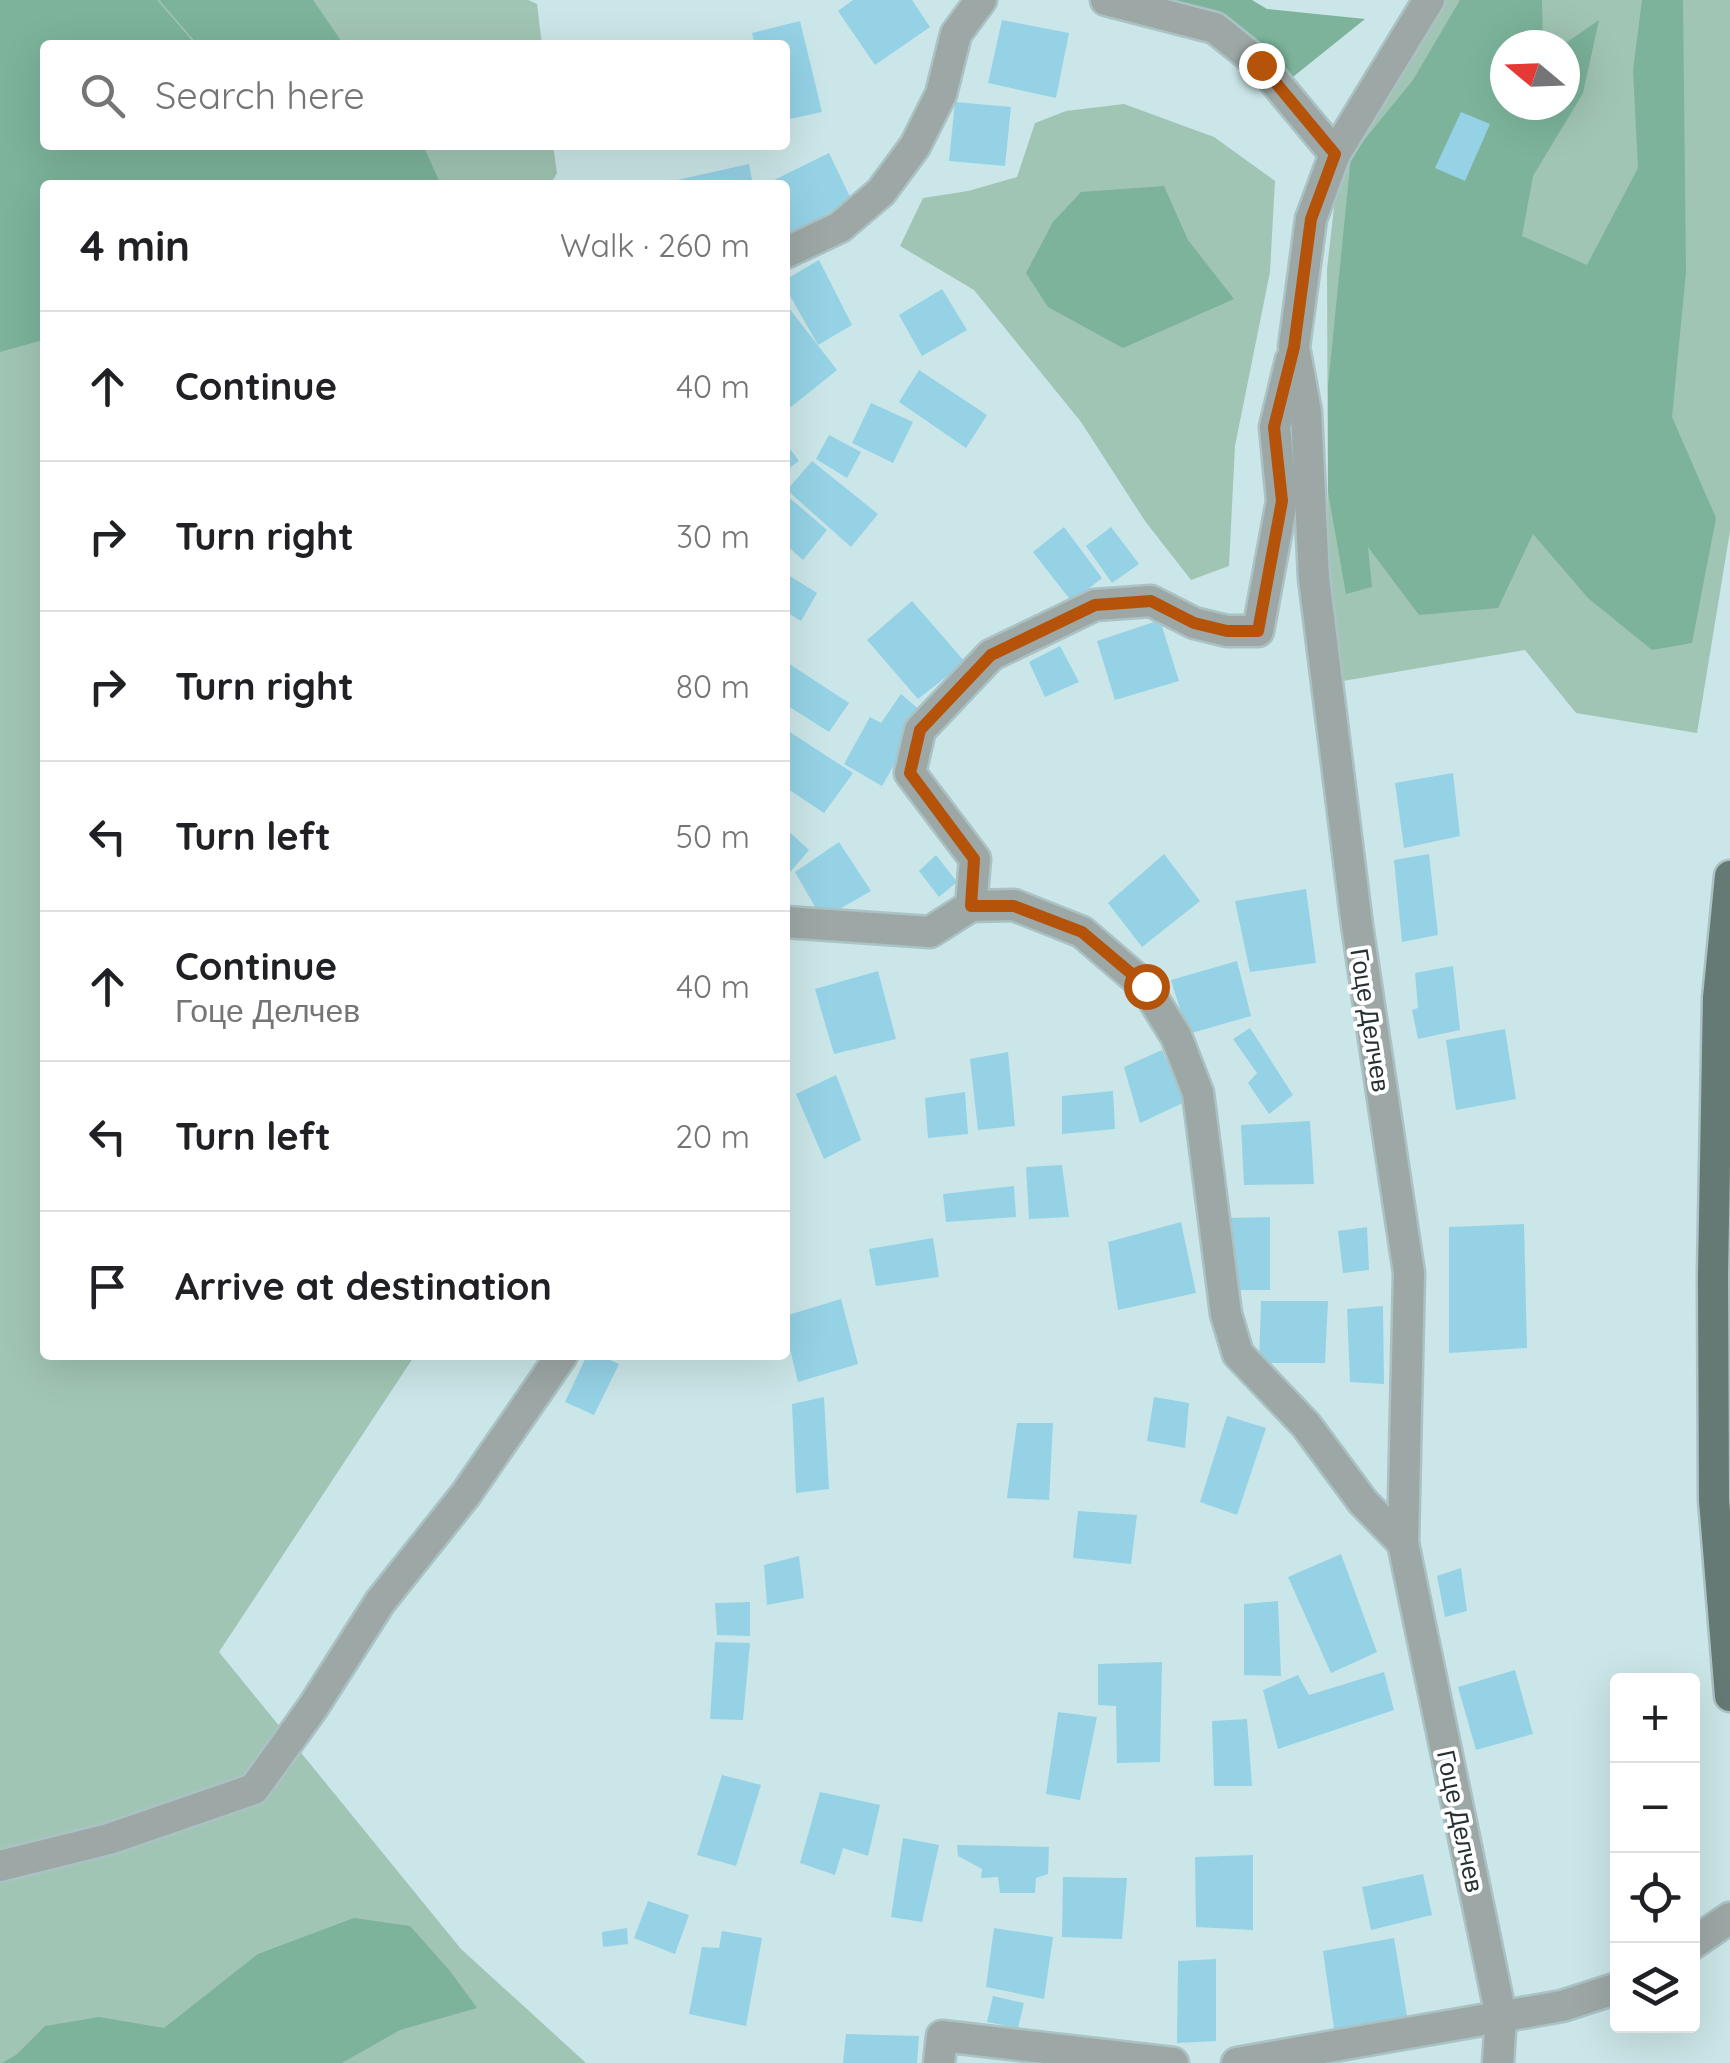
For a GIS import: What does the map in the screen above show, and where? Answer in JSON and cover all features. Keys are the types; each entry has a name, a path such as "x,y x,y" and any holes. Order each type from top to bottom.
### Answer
{"main road":[{"path":"1730,876 1718,998 1713,1330 1714,1500 1730,1696"}],"street":[{"path":"790,251 840,227 881,192 915,146 941,94 956,34 981,0"},
{"path":"1106,0 1216,28 1261,65 1335,154"},
{"name":"Гоце Делчев","path":"1429,0 1335,154 1311,219 1294,347 1306,412 1314,578 1357,925 1409,1273 1404,1543 1501,2016 1498,2063"},
{"path":"971,906 974,859 910,773 920,730 991,655 1095,605 1151,601 1194,623 1227,631 1258,631 1282,501 1274,427 1294,347"},
{"path":"790,922 930,932 971,906 1014,906 1082,932 1146,986 1176,1036 1198,1093 1226,1314 1238,1354 1306,1425 1363,1502 1404,1543"},
{"path":"0,1866 109,1839 254,1789 313,1707 380,1602 466,1494 559,1360"},
{"path":"1693,1943 1730,1918"},
{"path":"1237,2063 1562,2006 1610,1991"},
{"path":"939,2063 942,2036 1174,2063"}],"green space":[{"path":"0,0 528,0 537,4 541,40 40,40 40,150 554,150 557,173 553,180 40,180 40,1360 412,1360 219,1652 461,1949 586,2063 0,2063"},
{"path":"0,0 157,0 192,40 40,40 40,150 425,150 439,180 40,180 40,341 0,352"},
{"path":"159,0 313,0 341,40 194,40"},
{"path":"1137,0 1252,0 1267,9 1365,19 1273,93 1236,47"},
{"path":"1445,0 1730,0 1730,531 1697,733 1576,713 1525,650 1337,682 1328,530 1327,269 1337,181 1371,118 1430,31"},
{"path":"1460,0 1542,0 1543,30 1490,30 1490,120 1567,120 1533,176 1522,236 1587,265 1638,168 1633,70 1642,0 1683,0 1686,272 1672,417 1716,518 1692,643 1652,650 1588,598 1533,534 1498,608 1419,615 1368,547 1372,587 1346,594 1328,492 1328,386 1351,156 1413,80"},
{"path":"1599,20 1580,98 1580,33"},
{"path":"1124,104 1214,137 1275,181 1270,272 1235,446 1229,566 1191,580 1145,521 1081,422 974,290 900,246 923,198 1017,177 1035,123 1066,111"},
{"path":"1164,186 1188,240 1234,299 1123,348 1048,307 1026,273 1053,222 1081,192"},
{"path":"354,1918 410,1926 477,2008 400,2030 342,2063 2,2063 16,2055 45,2026 99,2017 164,2028 258,1954"}],"building":[{"path":"853,0 912,0 930,27 875,65 838,11"},
{"path":"1002,20 1069,33 1056,98 988,83"},
{"path":"800,21 822,112 790,119 790,40 754,40 752,33"},
{"path":"955,102 1011,107 1005,166 949,161"},
{"path":"1461,112 1490,124 1465,181 1435,168"},
{"path":"829,153 852,201 790,233 790,180 774,180"},
{"path":"749,164 752,180 677,180"},
{"path":"819,260 852,325 818,345 790,296 790,277"},
{"path":"942,289 967,330 922,356 899,315"},
{"path":"790,309 837,370 790,406"},
{"path":"919,370 987,415 966,448 899,402"},
{"path":"871,403 913,422 893,463 852,443"},
{"path":"829,435 861,452 847,478 816,459"},
{"path":"790,449 799,461 790,467"},
{"path":"812,461 878,514 851,547 790,493 790,487"},
{"path":"790,498 827,530 803,560 790,548"},
{"path":"1064,527 1102,578 1072,602 1033,552"},
{"path":"1111,527 1139,564 1112,583 1086,546"},
{"path":"790,576 817,593 801,621 790,614"},
{"path":"912,601 965,662 918,699 867,640"},
{"path":"1160,620 1179,681 1115,700 1097,641"},
{"path":"1060,646 1079,682 1045,697 1029,662"},
{"path":"790,664 849,703 829,732 790,707"},
{"path":"901,694 928,717 909,739 882,786 844,764 870,717 881,723"},
{"path":"790,732 853,773 824,813 790,790"},
{"path":"1453,773 1460,836 1404,848 1395,783"},
{"path":"790,833 809,850 790,872"},
{"path":"839,842 871,891 822,919 795,872"},
{"path":"1164,854 1200,901 1142,947 1108,903"},
{"path":"1429,854 1438,935 1402,942 1394,860"},
{"path":"936,855 957,882 939,897 919,871"},
{"path":"1306,889 1316,963 1250,972 1235,901"},
{"path":"1237,961 1251,1016 1188,1034 1171,980"},
{"path":"1453,966 1460,1030 1418,1039 1412,1010 1418,1008 1415,973"},
{"path":"878,971 896,1039 834,1054 815,989"},
{"path":"1250,1028 1293,1095 1269,1114 1248,1083 1257,1073 1233,1039"},
{"path":"1505,1029 1516,1099 1456,1110 1446,1040"},
{"path":"1162,1050 1185,1102 1140,1123 1124,1067"},
{"path":"1008,1052 1015,1126 978,1130 970,1059"},
{"path":"836,1075 861,1140 824,1159 796,1094"},
{"path":"1113,1091 1115,1129 1062,1134 1062,1096"},
{"path":"965,1092 968,1134 928,1138 925,1098"},
{"path":"1310,1121 1314,1184 1244,1185 1241,1125"},
{"path":"1062,1165 1069,1217 1029,1219 1026,1167"},
{"path":"1014,1186 1016,1217 946,1222 943,1194"},
{"path":"1270,1217 1270,1290 1231,1290 1229,1218"},
{"path":"1181,1222 1196,1293 1118,1310 1108,1242"},
{"path":"1524,1224 1527,1348 1449,1353 1449,1227"},
{"path":"1367,1227 1369,1270 1343,1273 1338,1231"},
{"path":"933,1238 939,1277 876,1286 869,1249"},
{"path":"841,1299 858,1364 798,1382 790,1349 790,1314"},
{"path":"1261,1301 1328,1301 1325,1363 1259,1363"},
{"path":"1383,1306 1384,1384 1350,1382 1347,1309"},
{"path":"585,1360 619,1364 594,1415 565,1402"},
{"path":"824,1397 829,1489 796,1493 792,1404"},
{"path":"1154,1397 1189,1403 1185,1448 1147,1441"},
{"path":"1227,1416 1266,1428 1237,1515 1200,1502"},
{"path":"1017,1423 1053,1423 1049,1500 1007,1498"},
{"path":"1078,1511 1137,1515 1131,1564 1073,1558"},
{"path":"1341,1554 1377,1652 1331,1673 1288,1577"},
{"path":"799,1556 804,1598 767,1605 764,1565"},
{"path":"1461,1568 1467,1611 1445,1617 1437,1576"},
{"path":"1278,1601 1281,1676 1244,1675 1244,1604"},
{"path":"750,1602 750,1636 717,1635 715,1603"},
{"path":"715,1642 750,1643 743,1720 710,1719"},
{"path":"1162,1662 1160,1762 1117,1763 1116,1706 1098,1705 1098,1664"},
{"path":"1515,1670 1533,1734 1476,1750 1458,1687"},
{"path":"1384,1672 1394,1710 1278,1749 1263,1690 1298,1675 1309,1695"},
{"path":"1058,1712 1097,1717 1080,1800 1046,1794"},
{"path":"1247,1719 1252,1786 1214,1786 1212,1721"},
{"path":"722,1775 761,1785 736,1866 697,1855"},
{"path":"820,1792 880,1805 868,1856 843,1848 835,1875 800,1863"},
{"path":"903,1838 939,1845 922,1922 891,1917"},
{"path":"957,1845 1049,1847 1048,1874 1036,1878 1035,1893 1000,1893 998,1877 981,1878 982,1869 958,1856"},
{"path":"1253,1855 1253,1930 1196,1927 1195,1857"},
{"path":"1423,1874 1432,1915 1371,1930 1362,1887"},
{"path":"1063,1877 1127,1878 1122,1939 1062,1937"},
{"path":"648,1901 689,1915 675,1954 634,1938"},
{"path":"627,1928 628,1944 603,1947 602,1932"},
{"path":"994,1928 1053,1937 1044,1999 986,1987"},
{"path":"722,1931 762,1938 746,2026 689,2014 702,1947 719,1948"},
{"path":"1394,1938 1407,2016 1334,2029 1323,1951"},
{"path":"1216,1959 1216,2041 1177,2043 1178,1961"},
{"path":"993,1996 1024,2003 1018,2028 987,2022"},
{"path":"846,2034 919,2036 917,2063 843,2063"}],"route":[{"path":"1146,986 1082,932 1014,906 971,906 974,859 910,773 920,730 991,655 1095,605 1151,601 1194,623 1227,631 1258,631 1282,501 1274,427 1294,347 1311,219 1335,154 1261,65"}]}
